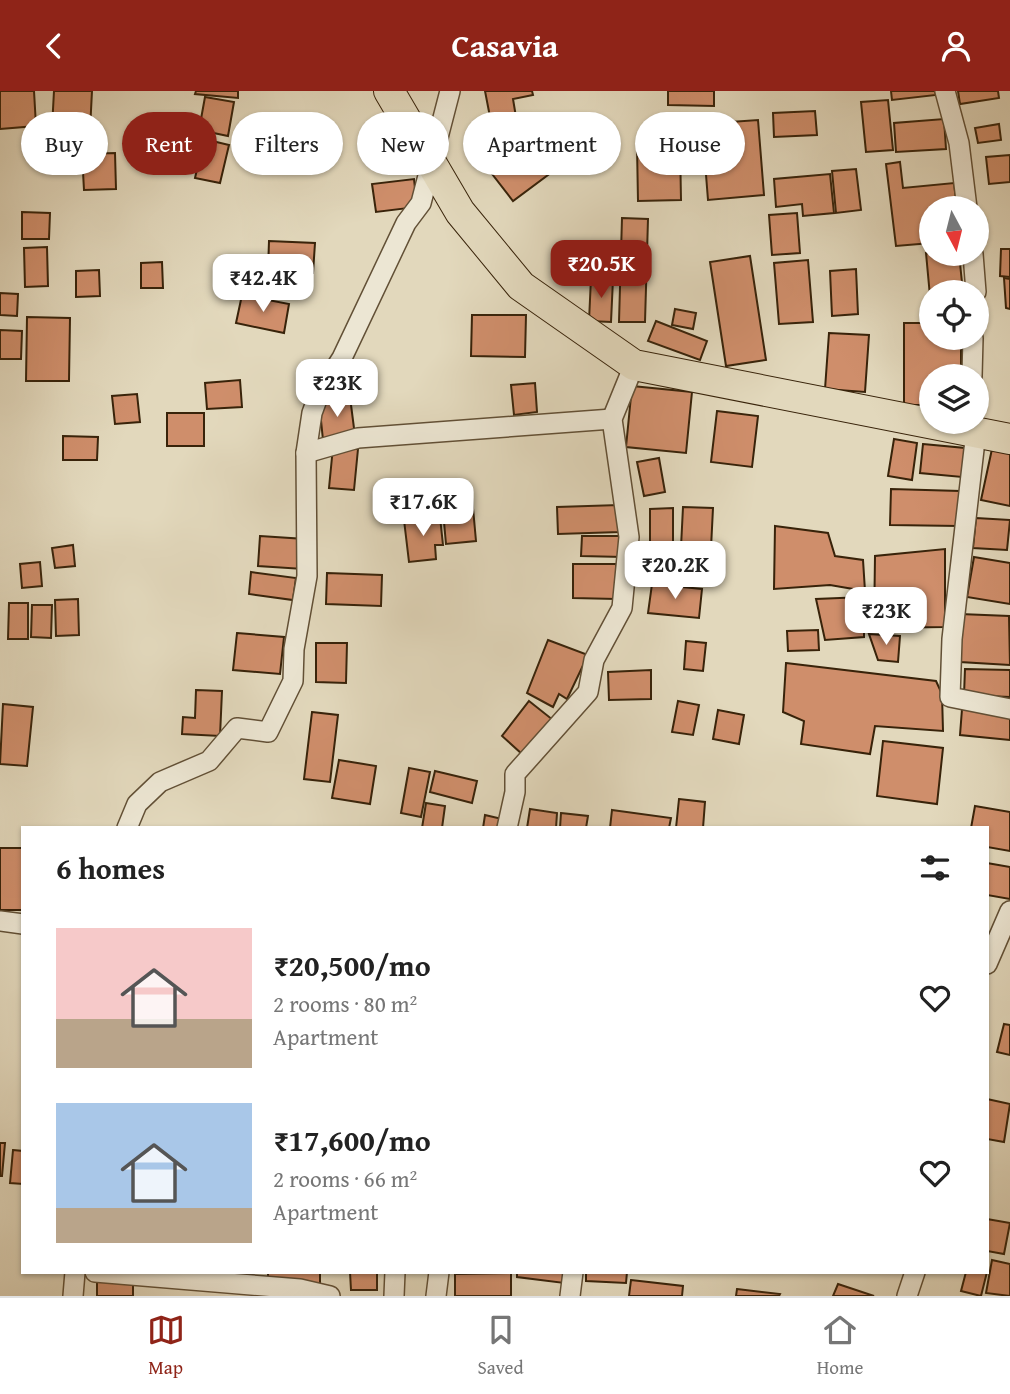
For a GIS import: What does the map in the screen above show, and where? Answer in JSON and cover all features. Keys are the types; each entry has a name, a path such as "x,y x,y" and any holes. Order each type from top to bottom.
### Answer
{"main road":[{"path":"389,91 402,112"},
{"path":"439,175 460,212 521,286 634,365 919,418"},
{"path":"989,433 1010,439"}],"street":[{"path":"445,112 450,91"},
{"path":"946,91 959,143 966,196"},
{"path":"128,826 137,804 160,782 209,761 237,728 268,731 293,681 294,649 307,576 306,453 312,413 319,394 342,358 406,223 421,203 429,175"},
{"path":"507,826 515,774 588,692 594,660 622,608 629,537 612,419 634,365"},
{"path":"306,453 358,438 612,419"},
{"path":"971,434 951,639 950,697 1010,709"},
{"path":"989,959 1010,911"},
{"path":"0,921 21,923"},
{"path":"73,1296 75,1274"},
{"path":"141,1274 255,1279 330,1296"},
{"path":"394,1296 395,1274"},
{"path":"436,1296 439,1274"},
{"path":"570,1296 573,1274"},
{"path":"906,1296 914,1274"}],"building":[{"path":"0,91 34,91 35,112 21,112 21,127 0,129"},
{"path":"54,91 92,91 91,112 53,112"},
{"path":"196,91 238,91 238,98 195,94"},
{"path":"485,91 532,91 533,95 513,99 515,112 489,112"},
{"path":"668,91 714,91 714,106 668,105"},
{"path":"891,91 935,91 936,95 892,100"},
{"path":"958,91 998,91 999,98 960,104"},
{"path":"205,97 234,102 228,136 217,134 217,112 202,112"},
{"path":"888,100 893,150 866,152 861,102"},
{"path":"815,111 817,135 774,137 773,113"},
{"path":"944,119 946,149 896,152 894,123"},
{"path":"758,120 764,195 708,200 706,175 745,175 745,121"},
{"path":"999,124 1001,140 978,143 975,128"},
{"path":"217,142 229,145 220,183 195,178 196,175 217,175"},
{"path":"108,153 115,153 116,189 84,190 83,175 108,175"},
{"path":"1010,155 1010,182 989,184 986,157"},
{"path":"900,162 903,188 954,183 956,196 919,196 919,244 896,246 886,164"},
{"path":"856,169 861,210 836,213 832,171"},
{"path":"830,174 834,213 803,216 802,204 776,207 774,179"},
{"path":"493,175 548,175 513,201"},
{"path":"638,175 681,175 681,200 638,201"},
{"path":"414,179 417,207 376,212 372,184"},
{"path":"22,212 50,213 49,239 22,239"},
{"path":"797,213 800,253 772,255 769,215"},
{"path":"622,218 648,219 645,322 619,322"},
{"path":"269,241 315,243 313,273 268,271"},
{"path":"47,247 48,286 25,287 24,248"},
{"path":"1001,249 1010,249 1010,277 1000,276"},
{"path":"750,256 766,360 726,366 710,262"},
{"path":"808,260 813,322 779,324 774,263"},
{"path":"162,262 163,288 141,288 141,263"},
{"path":"927,266 960,266 962,280 928,280"},
{"path":"856,269 858,314 832,316 830,271"},
{"path":"99,270 100,296 76,297 76,271"},
{"path":"591,278 613,279 611,322 589,321"},
{"path":"1004,278 1010,279 1010,309 1006,308"},
{"path":"0,293 18,294 17,316 0,315"},
{"path":"242,295 289,304 284,333 236,323"},
{"path":"675,309 696,313 693,329 672,325"},
{"path":"472,315 526,315 525,357 471,356"},
{"path":"27,317 70,318 69,381 26,381"},
{"path":"656,321 707,341 700,360 648,341"},
{"path":"904,323 919,323 919,350 961,350 961,364 919,364 919,405 904,405"},
{"path":"0,330 22,331 21,359 0,359"},
{"path":"829,333 869,335 865,392 825,389"},
{"path":"240,380 242,407 207,409 205,383"},
{"path":"535,383 537,412 514,415 511,385"},
{"path":"632,386 692,392 686,453 626,447"},
{"path":"137,394 140,422 115,424 112,396"},
{"path":"350,397 355,436 323,440 319,401"},
{"path":"717,411 758,416 752,467 711,462"},
{"path":"167,413 204,413 204,446 167,446"},
{"path":"63,436 98,437 97,460 63,460"},
{"path":"894,439 917,443 912,480 888,476"},
{"path":"923,444 965,448 962,477 920,473"},
{"path":"333,447 358,449 354,490 329,488"},
{"path":"992,449 1010,452 1010,506 981,500"},
{"path":"659,458 665,492 644,496 637,462"},
{"path":"891,489 960,491 959,526 890,525"},
{"path":"472,497 476,541 446,544 442,500"},
{"path":"619,505 620,532 558,534 557,507"},
{"path":"683,507 713,508 711,548 681,547"},
{"path":"673,508 673,544 650,545 650,509"},
{"path":"440,517 443,545 435,545 436,559 409,562 404,520"},
{"path":"976,518 1010,520 1007,550 973,548"},
{"path":"775,526 828,533 835,556 863,560 865,591 830,585 774,589"},
{"path":"260,536 305,539 303,569 258,566"},
{"path":"582,536 623,536 623,557 581,556"},
{"path":"73,545 75,566 55,568 52,548"},
{"path":"945,549 945,627 874,628 875,556"},
{"path":"656,553 706,560 703,584 653,577"},
{"path":"974,557 1010,563 1010,604 967,597"},
{"path":"40,562 42,586 22,588 20,564"},
{"path":"573,564 616,564 616,599 573,598"},
{"path":"251,572 296,578 293,600 249,594"},
{"path":"327,573 382,575 381,606 326,604"},
{"path":"652,584 702,589 699,618 648,613"},
{"path":"864,597 864,637 825,640 816,599"},
{"path":"78,599 79,635 56,636 55,600"},
{"path":"9,603 28,603 28,639 8,639"},
{"path":"32,605 52,605 51,638 31,637"},
{"path":"960,614 1009,616 1010,665 960,662"},
{"path":"818,630 819,650 788,651 787,631"},
{"path":"237,633 284,637 280,674 233,670"},
{"path":"869,634 900,636 898,662 878,660"},
{"path":"548,640 588,655 567,699 559,694 553,707 527,693"},
{"path":"686,641 706,643 703,671 684,669"},
{"path":"316,643 347,643 346,683 316,682"},
{"path":"786,663 936,681 942,694 943,731 875,726 870,754 801,744 804,721 783,712"},
{"path":"965,669 1010,670 1010,697 964,695"},
{"path":"651,670 651,699 609,700 608,672"},
{"path":"196,690 222,691 220,736 182,734 183,717 195,718"},
{"path":"529,701 553,720 522,754 502,736"},
{"path":"678,701 699,705 693,735 672,732"},
{"path":"3,704 33,707 27,766 0,764"},
{"path":"962,709 1010,714 1010,740 960,735"},
{"path":"718,710 744,715 739,744 713,739"},
{"path":"312,712 338,715 330,782 304,779"},
{"path":"883,741 943,748 937,804 877,796"},
{"path":"339,760 376,766 370,804 332,798"},
{"path":"409,768 430,772 421,817 401,813"},
{"path":"435,771 477,781 472,803 430,792"},
{"path":"679,799 705,802 703,826 676,826"},
{"path":"426,803 445,806 442,826 422,826"},
{"path":"975,806 1010,812 1010,851 989,847 989,826 971,826"},
{"path":"530,809 557,813 556,826 527,826"},
{"path":"612,810 671,818 669,826 610,826"},
{"path":"561,813 588,816 586,826 560,826"},
{"path":"485,815 502,819 500,826 483,826"},
{"path":"0,848 21,848 21,910 0,910"},
{"path":"989,863 1010,867 1010,899 989,895"},
{"path":"1004,1024 1010,1025 1010,1055 997,1052"},
{"path":"989,1099 1010,1104 1004,1142 989,1139"},
{"path":"0,1143 5,1143 2,1176 0,1176"},
{"path":"13,1150 21,1151 21,1184 10,1183"},
{"path":"989,1219 1010,1223 1004,1254 989,1251"},
{"path":"992,1260 1010,1264 1010,1296 986,1293"},
{"path":"268,1274 320,1274 320,1284 268,1286"},
{"path":"350,1274 377,1274 377,1290 351,1290"},
{"path":"455,1274 511,1274 511,1296 455,1296"},
{"path":"517,1274 565,1274 564,1283 517,1277"},
{"path":"586,1274 627,1274 626,1283 586,1281"},
{"path":"965,1274 986,1274 981,1296 961,1291"},
{"path":"97,1276 133,1276 133,1296 97,1296"},
{"path":"631,1280 683,1286 682,1296 629,1296"},
{"path":"838,1284 874,1296 833,1296"},
{"path":"737,1289 780,1294 736,1296"}]}
